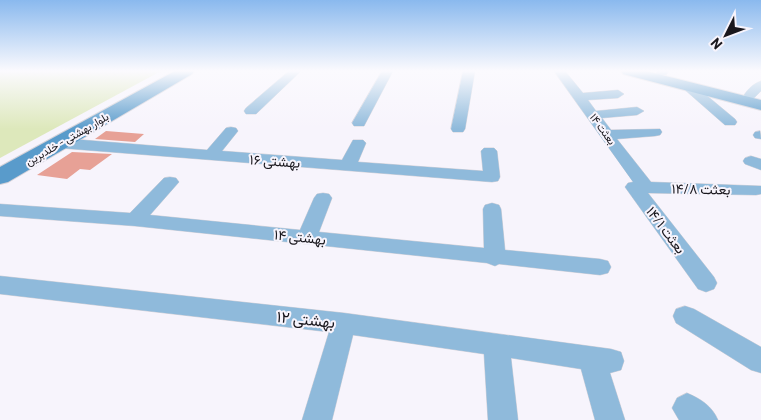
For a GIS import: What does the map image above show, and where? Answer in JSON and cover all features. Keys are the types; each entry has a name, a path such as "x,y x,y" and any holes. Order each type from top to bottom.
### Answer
{"main road":[{"name":"بلوار بهشتی - خلدبرین","path":"0,164 134,91"},
{"name":"بلوار بهشتی - خلدبرین","path":"0,177 150,91"},
{"path":"720,91 758,95"},
{"path":"738,91 758,95"}],"street":[{"path":"251,111 273,91"},
{"path":"359,123 377,91"},
{"path":"458,129 465,91"},
{"name":"بعثت ۱۴","path":"575,91 646,188"},
{"path":"692,91 730,122"},
{"path":"580,97 618,94"},
{"path":"593,115 637,111"},
{"path":"210,156 231,131"},
{"path":"608,135 655,132"},
{"path":"348,166 358,142"},
{"name":"۱۶ بهشتی","path":"59,143 492,177 489,151"},
{"path":"135,220 170,182"},
{"name":"۱۴/۱ بعثت","path":"646,188 634,187 706,283"},
{"name":"۱۴/۸ بعثت","path":"646,188 756,190"},
{"path":"306,238 323,198"},
{"path":"492,209 495,258"},
{"name":"۱۴ بهشتی","path":"0,210 135,220 600,268"},
{"name":"۱۲ بهشتی","path":"0,285 344,323 601,360"},
{"path":"685,316 761,361"},
{"path":"317,420 344,323"},
{"path":"498,345 502,420"},
{"path":"601,360 610,420"}],"green space":[{"path":"0,91 125,91 0,158"}],"building":[{"path":"106,131 144,134 135,142 95,139"},
{"path":"72,152 112,154 90,170 80,169 67,179 37,175"}]}
